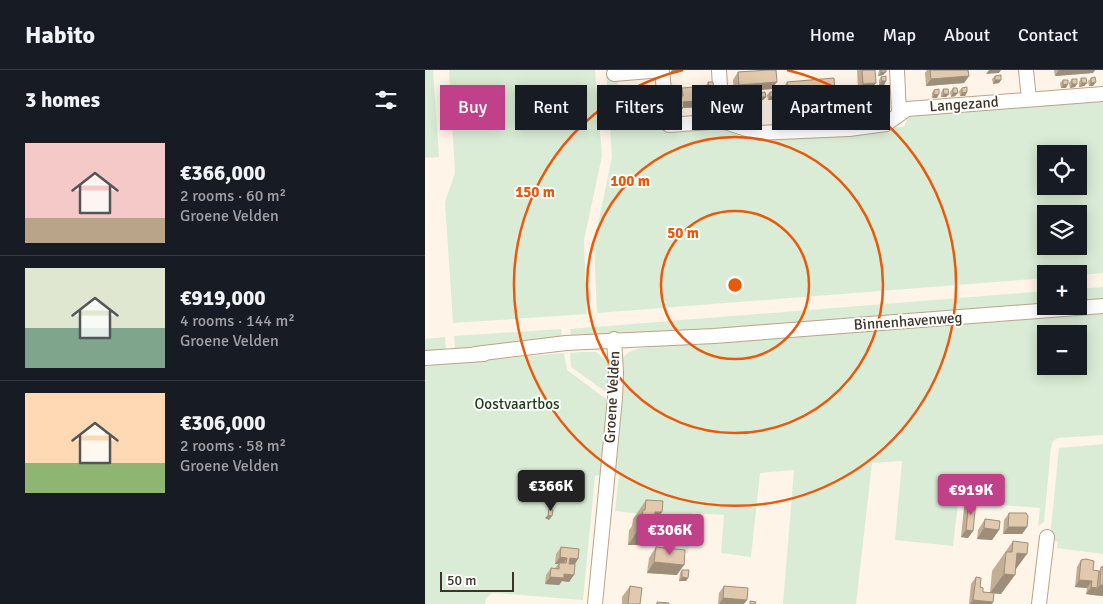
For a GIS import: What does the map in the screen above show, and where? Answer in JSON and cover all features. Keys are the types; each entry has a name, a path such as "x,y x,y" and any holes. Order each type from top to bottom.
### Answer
{"street":[{"name":"Langezand","path":"614,74 662,70 667,123 669,125 692,123"},
{"path":"719,70 720,85"},
{"path":"897,70 899,113"},
{"path":"1027,70 1029,100"},
{"name":"Langezand","path":"750,130 759,133 849,129 886,124 907,109 1103,94"},
{"name":"Binnenhavenweg","path":"425,358 566,343 614,344 1103,306"},
{"name":"Groene Velden","path":"595,604 615,398 614,344"},
{"path":"1039,604 1047,537"}],"green space":[{"path":"425,70 433,70 439,157 425,158"},
{"path":"449,70 595,70 597,130 600,130 602,156 584,240 587,314 453,323 445,202 455,173 452,130 505,130 505,85 450,85"},
{"path":"606,70 617,70 618,85 607,85"},
{"path":"1103,98 1103,273 1087,274 1087,265 1037,265 1037,279 597,313 594,243 612,157 610,130 666,130 666,132 692,129 742,130 765,139 890,130 890,128 904,127 909,113"},
{"path":"1103,287 1103,300 1087,301 1087,288"},
{"path":"1037,292 1037,306 572,341 570,329"},
{"path":"1103,314 1103,435 1058,438 1053,441 1044,522 1038,526 1040,508 978,503 974,498 959,496 953,546 895,540 902,461 872,463 856,604 783,604 794,470 760,473 751,557 721,553 724,515 692,513 688,553 675,552 677,529 651,527 652,515 615,511 619,475 611,475 619,367 628,353 637,349 655,346"},
{"path":"561,329 562,342 455,350 454,336"},
{"path":"445,337 446,350 425,352 425,339"},
{"path":"596,352 607,361 610,395 571,367 570,353"},
{"name":"Oostvaartbos","path":"564,353 567,370 610,402 603,474 595,476 583,600 494,593 488,597 485,604 425,604 425,365"},
{"path":"1103,444 1103,554 1057,548 1058,542 1050,538 1059,448"}],"building":[{"path":"776,70 777,82 739,85 738,72"},
{"path":"862,70 875,70 876,83 863,84"},
{"path":"930,70 968,70 969,76 931,79"},
{"path":"1001,75 1001,80 995,80 995,76"},
{"path":"886,76 886,81 882,81 881,77"},
{"path":"1095,77 1096,82 1091,83 1091,78"},
{"path":"834,78 835,85 787,85 787,82"},
{"path":"1081,78 1086,78 1087,83 1082,83"},
{"path":"1072,79 1077,79 1077,84 1072,84"},
{"path":"1063,80 1068,80 1068,84 1063,85"},
{"path":"692,87 692,101 683,102 684,107 682,107 683,96 682,88"},
{"path":"967,87 967,92 962,93 962,88"},
{"path":"953,88 957,88 958,93 953,93"},
{"path":"939,89 939,94 934,95 934,90"},
{"path":"943,89 948,89 949,94 944,94"},
{"path":"765,92 766,97 762,97 762,93"},
{"path":"646,500 663,501 662,512 655,512 654,526 641,526"},
{"path":"969,500 976,501 973,531 966,530"},
{"path":"549,509 553,510 552,516 548,515"},
{"path":"1009,513 1026,513 1028,516 1027,527 1008,527"},
{"path":"985,519 1000,521 999,530 984,528"},
{"path":"1013,541 1028,543 1027,554 1017,553 1015,575 1004,574 1006,552 1012,552"},
{"path":"561,547 579,549 578,559 570,558 569,564 575,564 574,575 564,574 564,578 550,577 551,568 559,569 559,563 566,563 567,558 560,557"},
{"path":"656,547 685,550 684,565 654,562"},
{"path":"1081,560 1094,561 1093,570 1099,571 1097,588 1091,587 1092,581 1079,580"},
{"path":"1101,567 1103,567 1103,585 1100,585"},
{"path":"682,570 689,570 688,578 682,577"},
{"path":"976,577 981,578 980,587 983,588 983,592 994,593 993,602 973,600"},
{"path":"630,586 642,588 640,604 628,604"},
{"path":"724,586 748,588 747,600 723,598"},
{"path":"657,602 669,603 669,604 657,604"}]}
